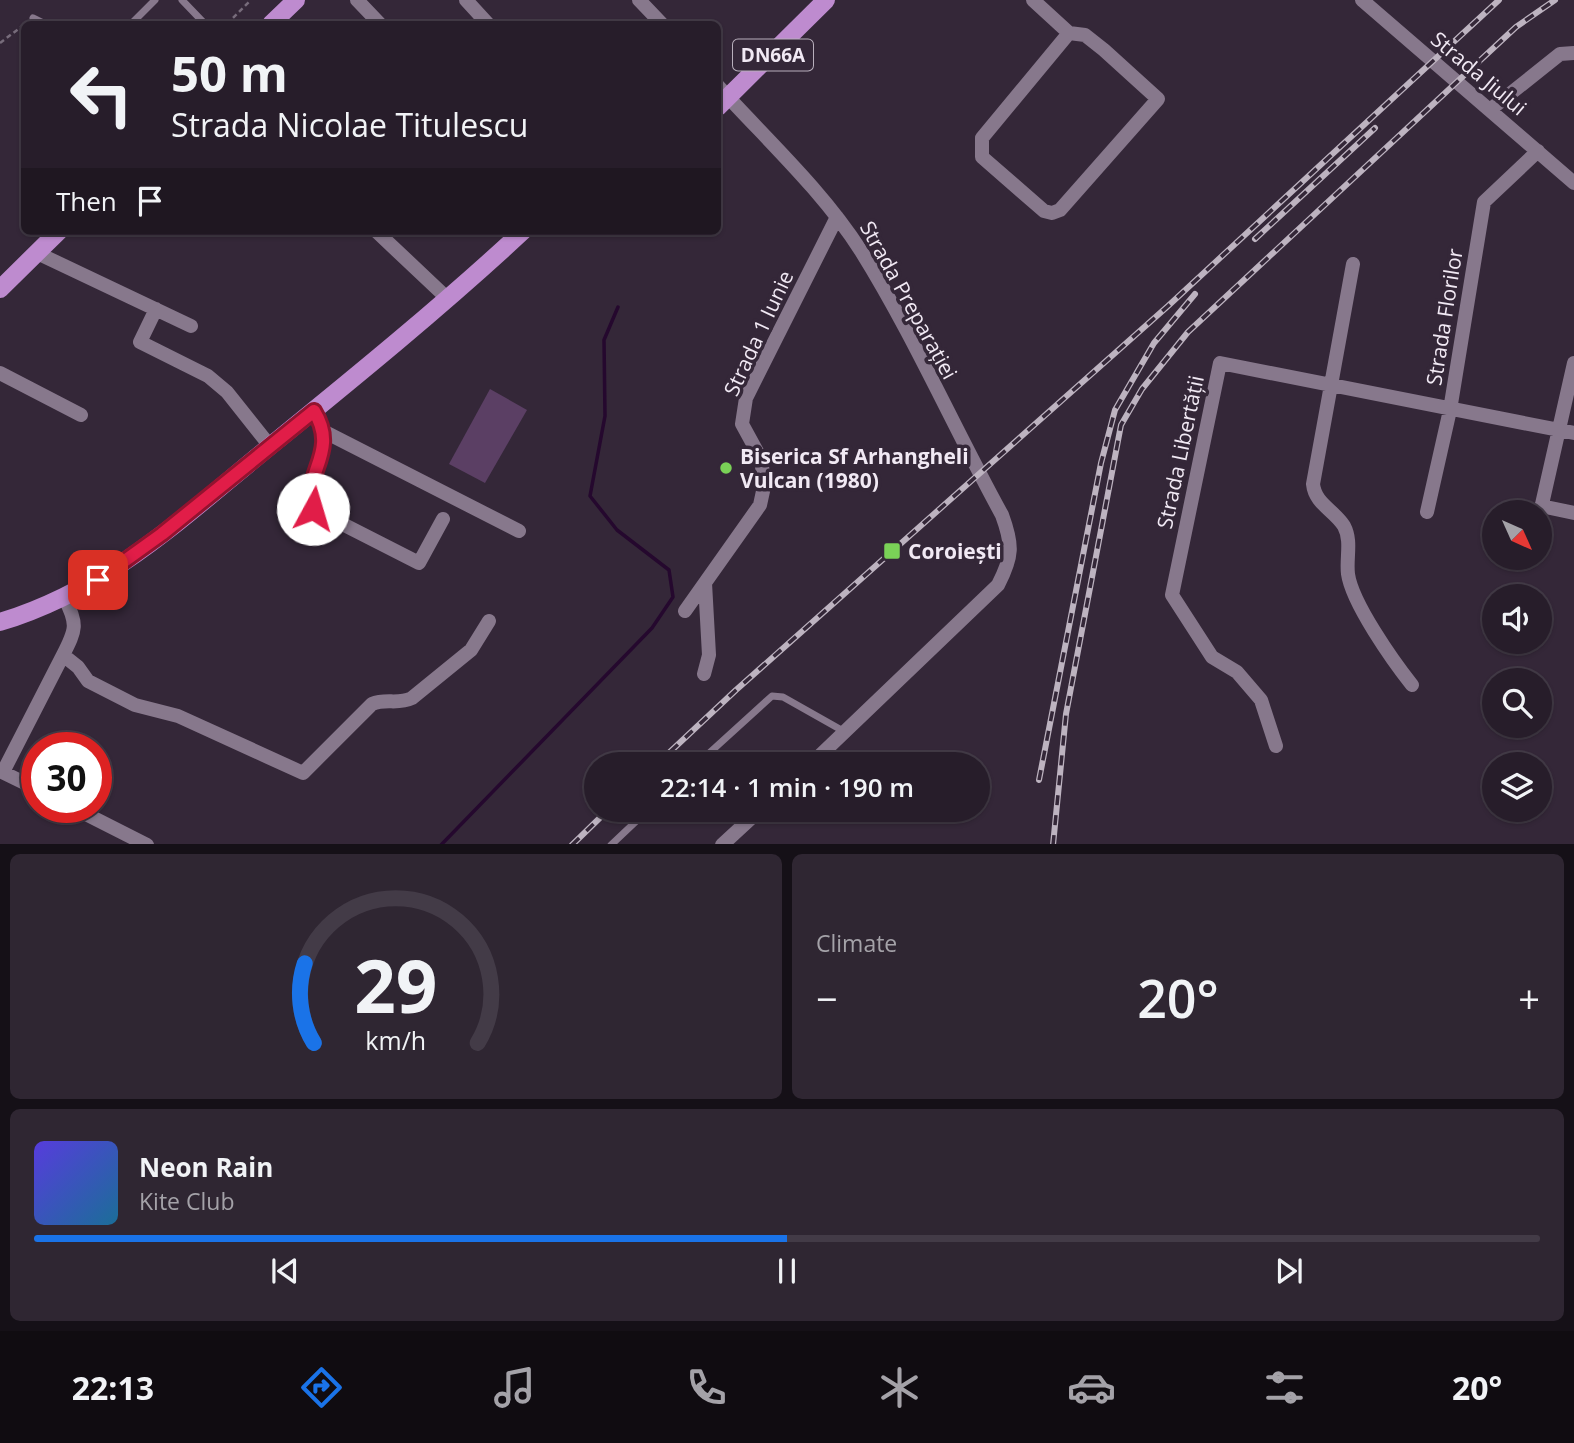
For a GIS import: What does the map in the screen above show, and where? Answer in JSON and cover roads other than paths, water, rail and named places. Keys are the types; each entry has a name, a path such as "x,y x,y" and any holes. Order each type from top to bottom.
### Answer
{"main road":[{"path":"274,21 296,0"},
{"name":"DN66A","path":"721,97 826,0"},
{"path":"0,289 55,235"},
{"path":"0,622 65,599 132,557 314,411 448,299 519,235"}],"street":[{"path":"357,0 377,21"},
{"path":"466,0 485,21"},
{"path":"1032,0 1069,33 1084,35 1104,50 1158,99 1060,210 1052,213 1044,211 982,157 982,138 1069,33"},
{"name":"Strada Jiului","path":"1362,0 1574,183"},
{"path":"643,1 660,21"},
{"path":"1491,109 1560,54 1574,53"},
{"name":"Strada Preparației","path":"721,97 837,217 861,251 902,323 1002,515 1012,542 1008,566 999,585 824,752"},
{"name":"Strada Florilor","path":"1427,512 1450,410 1485,202 1538,151"},
{"name":"Strada 1 Iunie","path":"685,611 760,505 765,482 760,457 742,424 746,398 837,217"},
{"path":"380,235 448,299"},
{"path":"37,253 191,326"},
{"path":"1353,264 1313,484 1314,495 1344,526 1348,540 1348,576 1391,658 1412,685"},
{"path":"156,309 140,342 208,376 227,393 270,446"},
{"name":"Strada Libertății","path":"1276,746 1261,700 1237,672 1212,657 1172,595 1220,363 1567,432"},
{"path":"1544,500 1567,432 1574,363"},
{"path":"0,373 81,415"},
{"path":"314,411 325,432 519,531"},
{"path":"325,432 313,485 313,509 419,562 443,519"},
{"path":"1552,511 1574,513"},
{"path":"704,674 709,655 705,583"},
{"path":"21,781 1,772 73,635 75,619 65,599"},
{"path":"63,655 78,667 88,681 135,705 178,716 303,773 372,704 381,701 401,704 471,650 489,621"},
{"path":"723,844 747,822"},
{"path":"104,823 145,844"}],"lane":[{"path":"134,21 155,0"},
{"path":"182,0 202,21"},
{"path":"33,18 39,21"},
{"path":"710,752 772,696 783,697 846,732"},
{"path":"612,844 635,822"}],"waterway":[{"path":"442,844 652,628 673,597 669,570 617,530 590,496 605,416 604,340 618,307"}],"railway":[{"path":"670,752 1168,306 1499,0"},
{"path":"1053,844 1066,714 1121,425 1142,389 1188,332 1516,27 1555,0"},
{"path":"1255,239 1375,128"},
{"path":"1039,780 1101,463 1115,410 1154,343 1195,294"},
{"path":"573,844 596,822"}],"place":[{"name":"Biserica Sf Arhangheli Vulcan (1980)","path":"726,468"},
{"name":"Coroiești","path":"892,551"}]}
